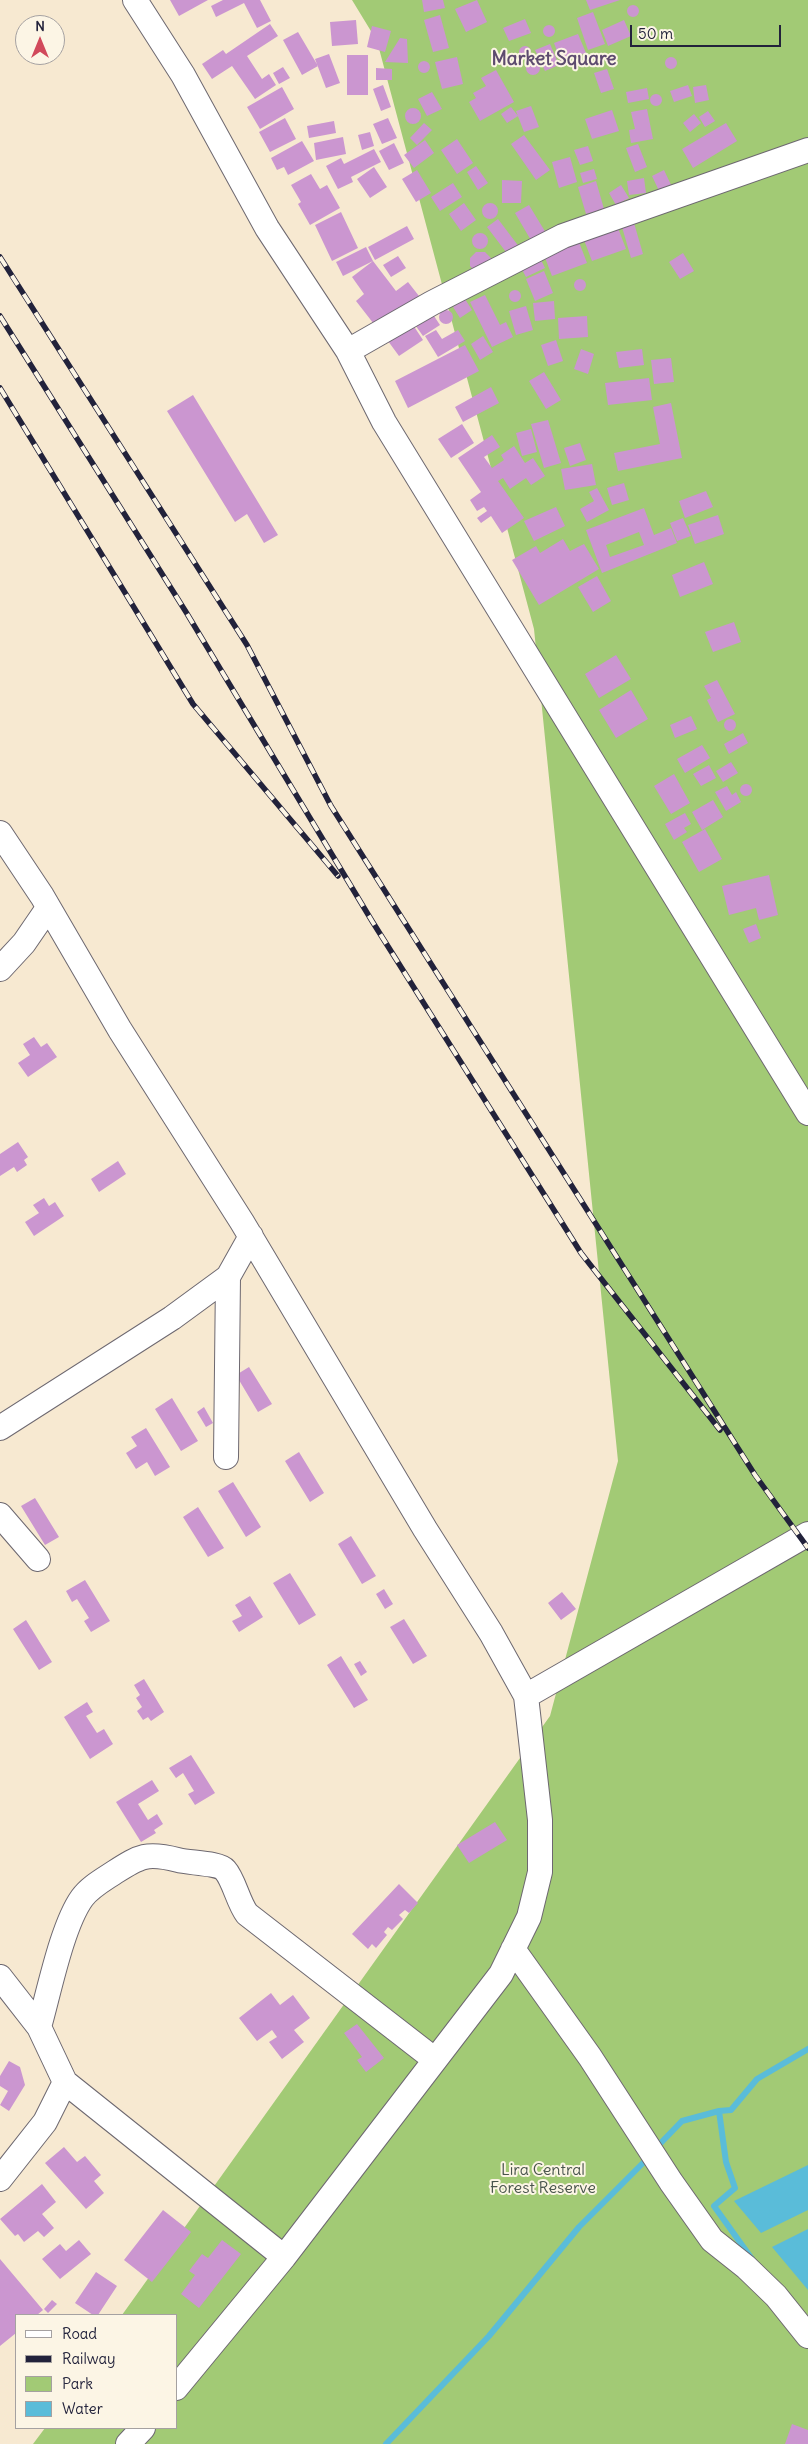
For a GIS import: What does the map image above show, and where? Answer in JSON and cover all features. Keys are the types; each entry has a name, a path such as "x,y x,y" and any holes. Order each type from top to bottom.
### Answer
{"street":[{"path":"136,1 183,75 266,228 348,351 384,422 808,1112"},
{"path":"348,351 432,303 563,236 808,150"},
{"path":"0,833 48,908 120,1030 251,1236 526,1696 540,1820 540,1872 529,1917 501,1974 284,2257 178,2386"},
{"path":"0,969 24,943 48,908"},
{"path":"0,1428 172,1318 228,1277 251,1236"},
{"path":"226,1457 228,1277"},
{"path":"0,1515 38,1559"},
{"path":"526,1696 808,1534"},
{"path":"38,2027 66,1935 82,1898 94,1886 138,1857 150,1856 193,1864 221,1866 227,1871 241,1906 247,1914 434,2059"},
{"path":"513,1949 590,2057 671,2182 712,2240 746,2267 776,2296 808,2336"},
{"path":"0,1977 38,2027 65,2082 284,2257"},
{"path":"0,2179 45,2122 65,2082"},
{"path":"128,2444 142,2429"}],"green space":[{"name":"Lira Central Forest Reserve","path":"352,0 808,0 808,2444 33,2444 44,2429 178,2429 178,2314 123,2314 550,1716 618,1461 534,629 377,41"}],"water":[{"path":"808,2165 808,2210 761,2233 734,2201"},
{"path":"808,2229 808,2290 772,2247"}],"building":[{"path":"170,0 208,0 179,16"},
{"path":"223,0 260,0 271,21 257,28 244,3 216,17 211,6"},
{"path":"422,0 443,0 445,8 424,12"},
{"path":"477,0 487,22 466,32 455,9"},
{"path":"586,0 620,0 590,10"},
{"path":"631,5 635,5 639,11 635,17 631,17 627,13 627,9"},
{"path":"593,12 605,44 588,50 577,18"},
{"path":"440,15 449,48 433,52 424,20"},
{"path":"525,19 531,33 509,41 503,28"},
{"path":"356,20 358,44 332,46 330,22"},
{"path":"624,20 631,36 608,46 602,30"},
{"path":"270,24 278,36 247,56 262,79 269,74 276,85 255,99 232,66 212,79 202,64 223,50 226,54"},
{"path":"547,25 551,25 555,31 551,37 547,37 543,33 543,29"},
{"path":"372,26 391,31 385,52 367,47"},
{"path":"298,32 318,66 302,75 283,40"},
{"path":"578,34 586,53 561,62 554,43"},
{"path":"400,38 407,39 408,63 385,62"},
{"path":"550,44 559,65 545,71 535,50"},
{"path":"523,46 527,46 531,52 527,58 523,58 519,54 519,50"},
{"path":"329,54 340,83 326,88 315,59"},
{"path":"347,55 368,55 368,95 347,95"},
{"path":"457,57 463,84 442,89 435,62"},
{"path":"669,57 673,57 677,63 673,69 669,69 665,65 665,61"},
{"path":"426,61 429,62 429,72 422,73 419,72 418,65 419,62"},
{"path":"530,61 536,61 540,68 536,75 530,75 526,71 526,65"},
{"path":"283,67 290,78 279,84 273,73"},
{"path":"376,68 392,69 392,80 376,80"},
{"path":"607,69 614,89 601,93 594,73"},
{"path":"496,70 514,102 480,121 469,102 476,98 473,93 486,86 481,78"},
{"path":"383,85 391,107 381,111 373,89"},
{"path":"688,85 692,96 674,102 670,91"},
{"path":"706,85 709,100 695,103 693,87"},
{"path":"282,87 294,109 260,129 247,107"},
{"path":"647,88 649,99 628,103 626,92"},
{"path":"432,92 442,109 427,116 418,99"},
{"path":"654,94 658,94 662,100 658,106 654,106 650,102 650,98"},
{"path":"531,106 539,127 524,132 516,111"},
{"path":"511,107 518,116 507,123 501,114"},
{"path":"413,108 419,110 421,116 419,122 413,124 407,122 405,116 407,110"},
{"path":"647,109 653,139 631,143 629,130 635,129 631,112"},
{"path":"612,110 619,131 592,139 585,119"},
{"path":"708,111 715,121 705,127 699,117"},
{"path":"694,114 701,123 690,132 683,123"},
{"path":"285,118 296,139 270,152 259,132"},
{"path":"388,118 397,138 382,144 373,124"},
{"path":"334,121 336,133 309,138 307,126"},
{"path":"424,123 432,130 417,145 410,138"},
{"path":"726,123 737,141 693,168 682,149"},
{"path":"370,132 374,146 362,150 358,135"},
{"path":"524,135 550,170 536,180 511,144"},
{"path":"343,137 346,154 316,160 314,143"},
{"path":"457,139 473,163 457,174 441,150"},
{"path":"425,140 434,153 414,168 404,155"},
{"path":"302,141 314,161 288,175 284,167 277,170 271,158"},
{"path":"394,143 404,163 389,170 379,151"},
{"path":"638,144 647,167 635,172 626,148"},
{"path":"588,146 593,161 580,165 574,150"},
{"path":"374,149 381,162 351,177 353,182 338,189 326,166 341,158 344,164"},
{"path":"570,157 577,182 559,188 552,162"},
{"path":"476,166 488,183 478,190 467,172"},
{"path":"374,167 387,187 370,198 357,179"},
{"path":"594,169 597,179 583,183 580,173"},
{"path":"417,170 431,193 416,202 402,179"},
{"path":"664,170 673,189 661,195 652,176"},
{"path":"311,174 320,189 327,185 340,208 310,225 298,204 301,202 291,185"},
{"path":"644,178 646,193 629,195 627,181"},
{"path":"502,180 522,181 521,203 502,203"},
{"path":"596,181 604,209 586,214 578,187"},
{"path":"453,183 462,197 440,211 431,197"},
{"path":"621,185 629,198 616,205 609,193"},
{"path":"464,203 476,220 461,231 449,214"},
{"path":"490,203 496,205 498,211 496,217 490,219 484,217 482,211 484,205"},
{"path":"529,205 546,233 532,242 515,213"},
{"path":"341,212 358,248 332,261 315,225"},
{"path":"498,219 520,248 509,256 487,227"},
{"path":"634,223 643,254 631,258 622,227"},
{"path":"407,226 414,239 375,260 368,247"},
{"path":"618,228 626,249 592,261 584,240"},
{"path":"480,233 486,235 488,241 486,247 480,249 474,247 472,241 474,235"},
{"path":"579,242 587,263 552,276 544,255"},
{"path":"366,247 373,261 343,276 336,262"},
{"path":"476,252 485,252 491,258 490,266 476,272 470,266 470,258"},
{"path":"537,252 545,268 526,277 518,262"},
{"path":"683,253 694,271 680,279 669,262"},
{"path":"398,256 406,268 391,277 383,265"},
{"path":"373,261 396,291 408,282 419,296 377,328 356,301 364,294 352,277"},
{"path":"544,271 553,293 535,301 526,279"},
{"path":"582,279 585,280 585,290 578,291 575,290 574,283 575,280"},
{"path":"517,290 520,291 520,301 513,302 510,301 509,294 510,291"},
{"path":"485,295 500,325 506,322 513,337 492,347 470,302"},
{"path":"465,299 472,310 460,318 453,307"},
{"path":"554,301 555,319 535,321 533,303"},
{"path":"526,306 533,330 516,335 509,311"},
{"path":"430,310 440,325 423,336 413,322"},
{"path":"443,310 449,310 453,317 449,324 443,324 439,320 439,314"},
{"path":"587,316 588,337 559,339 558,318"},
{"path":"413,325 423,340 399,356 388,341"},
{"path":"436,330 442,339 458,330 465,341 438,357 425,336"},
{"path":"483,336 493,352 480,360 471,344"},
{"path":"556,340 563,361 548,366 541,345"},
{"path":"465,345 479,371 408,408 395,381"},
{"path":"581,349 594,354 588,374 574,369"},
{"path":"642,349 644,365 619,368 616,352"},
{"path":"671,358 674,382 654,384 651,360"},
{"path":"544,372 561,400 546,409 529,381"},
{"path":"649,378 652,400 608,405 605,383"},
{"path":"491,387 499,403 463,422 455,407"},
{"path":"193,395 278,535 264,543 247,514 235,522 167,411"},
{"path":"671,403 682,458 618,471 614,453 660,444 653,407"},
{"path":"548,420 561,463 544,468 531,424"},
{"path":"462,424 474,443 451,458 438,439"},
{"path":"531,429 537,452 522,456 516,433"},
{"path":"492,435 500,447 484,457 492,468 504,460 501,455 514,446 525,463 533,458 545,476 531,485 526,478 510,489 503,478 498,481 524,518 502,533 491,516 481,523 477,518 487,511 484,507 477,511 470,500 481,492 458,458"},
{"path":"580,443 586,460 570,466 564,448"},
{"path":"592,464 596,485 565,490 561,469"},
{"path":"624,483 629,500 612,505 607,488"},
{"path":"597,488 609,510 587,522 580,509 594,501 589,492"},
{"path":"706,491 713,507 685,518 679,501"},
{"path":"556,507 565,526 534,541 524,521"},
{"path":"644,508 654,535 671,528 677,543 602,573 586,530","holes":["639,532 644,545 610,557 606,545"]},
{"path":"718,515 724,534 695,544 688,525"},
{"path":"683,518 691,536 677,541 670,523"},
{"path":"563,539 570,551 584,544 599,569 539,605 512,560 536,546 540,553"},
{"path":"704,562 713,584 680,597 672,575"},
{"path":"597,576 611,601 593,612 578,587"},
{"path":"734,622 741,642 713,652 705,632"},
{"path":"616,655 631,679 599,698 585,674"},
{"path":"717,680 735,714 718,722 707,700 711,698 704,686"},
{"path":"631,690 648,719 616,738 599,710"},
{"path":"691,716 697,729 675,738 670,725"},
{"path":"728,719 732,719 736,725 732,731 728,731 724,727 724,723"},
{"path":"743,733 748,743 729,754 724,744"},
{"path":"702,745 710,758 685,773 677,759"},
{"path":"731,762 738,773 723,782 716,771"},
{"path":"709,765 716,778 701,786 693,774"},
{"path":"674,774 690,803 671,814 654,786"},
{"path":"744,784 748,784 752,790 748,796 744,796 740,792 740,788"},
{"path":"727,786 732,795 736,792 741,802 726,811 715,792"},
{"path":"713,800 723,817 702,830 692,812"},
{"path":"685,813 691,824 684,828 687,832 674,840 665,824"},
{"path":"705,829 722,859 699,872 682,842"},
{"path":"769,875 778,915 759,920 756,908 729,915 722,886"},
{"path":"756,924 761,938 749,943 743,929"},
{"path":"34,1037 41,1047 47,1043 57,1057 28,1077 18,1063 30,1055 23,1044"},
{"path":"18,1142 28,1157 24,1160 27,1165 17,1172 14,1167 0,1176 0,1154"},
{"path":"118,1161 126,1174 99,1192 91,1179"},
{"path":"44,1198 49,1206 55,1202 64,1216 34,1236 25,1222 39,1213 33,1205"},
{"path":"249,1367 272,1404 258,1412 236,1375"},
{"path":"172,1398 198,1441 181,1451 155,1409"},
{"path":"204,1407 213,1423 206,1427 197,1412"},
{"path":"146,1428 170,1467 155,1476 147,1462 136,1469 126,1453 137,1446 131,1437"},
{"path":"299,1452 324,1493 310,1502 285,1461"},
{"path":"233,1482 261,1527 246,1537 218,1491"},
{"path":"35,1498 59,1537 45,1545 21,1506"},
{"path":"198,1507 224,1548 208,1557 183,1517"},
{"path":"351,1536 376,1576 362,1584 338,1544"},
{"path":"290,1573 316,1615 299,1625 273,1583"},
{"path":"85,1580 110,1621 91,1632 84,1621 89,1618 77,1599 72,1602 66,1591"},
{"path":"384,1589 393,1604 385,1609 376,1594"},
{"path":"562,1592 576,1609 561,1620 548,1603"},
{"path":"250,1596 263,1617 239,1632 232,1621 242,1616 235,1605"},
{"path":"404,1619 427,1656 413,1664 390,1627"},
{"path":"26,1620 52,1662 39,1670 13,1629"},
{"path":"341,1656 368,1700 354,1708 327,1665"},
{"path":"360,1661 367,1672 361,1676 354,1664"},
{"path":"144,1679 164,1712 151,1721 148,1717 143,1720 137,1711 142,1707 136,1698 140,1695 134,1685"},
{"path":"87,1702 93,1712 86,1716 97,1733 104,1729 113,1744 90,1759 64,1717"},
{"path":"191,1755 215,1793 195,1805 188,1794 194,1791 183,1773 176,1778 169,1768"},
{"path":"152,1780 159,1791 138,1804 148,1820 157,1814 163,1824 154,1830 156,1833 141,1842 116,1802"},
{"path":"495,1822 507,1840 469,1863 457,1845"},
{"path":"399,1884 418,1903 409,1913 405,1910 399,1915 403,1919 392,1930 388,1927 384,1932 387,1935 376,1948 372,1944 368,1949 352,1934"},
{"path":"271,1993 280,2005 293,1995 310,2018 294,2030 304,2042 282,2059 269,2042 277,2037 272,2030 257,2041 239,2018"},
{"path":"357,2024 384,2058 366,2072 357,2060 362,2057 344,2033"},
{"path":"9,2061 20,2067 25,2085 9,2111 0,2105 8,2091 0,2086 0,2076"},
{"path":"64,2147 77,2162 85,2156 101,2175 94,2181 104,2193 86,2209 45,2163"},
{"path":"42,2184 56,2202 42,2214 54,2228 44,2237 38,2231 24,2242 18,2234 15,2236 0,2219"},
{"path":"163,2210 191,2232 152,2282 124,2260"},
{"path":"79,2240 91,2254 60,2279 42,2259 60,2244 66,2251"},
{"path":"222,2240 241,2254 199,2308 181,2294 195,2275 189,2271 202,2254 208,2258"},
{"path":"0,2259 43,2310 38,2314 15,2314 15,2334 0,2346"},
{"path":"96,2272 117,2286 99,2314 92,2314 75,2303"},
{"path":"52,2300 57,2304 48,2313 44,2309"},
{"path":"792,2424 808,2430 808,2444 785,2444"}],"waterway":[{"path":"655,2149 682,2121 719,2111 731,2110 757,2079 808,2049"},
{"path":"719,2111 726,2162 735,2188 714,2206 752,2259"},
{"path":"386,2444 489,2336 579,2227 649,2157"}],"railway":[{"path":"0,257 247,645 331,806 755,1475 808,1548"},
{"path":"0,316 186,612 372,921 581,1253 720,1430"},
{"path":"0,388 193,704 338,876"}],"district":[{"name":"Market Square","path":"554,60"}]}
